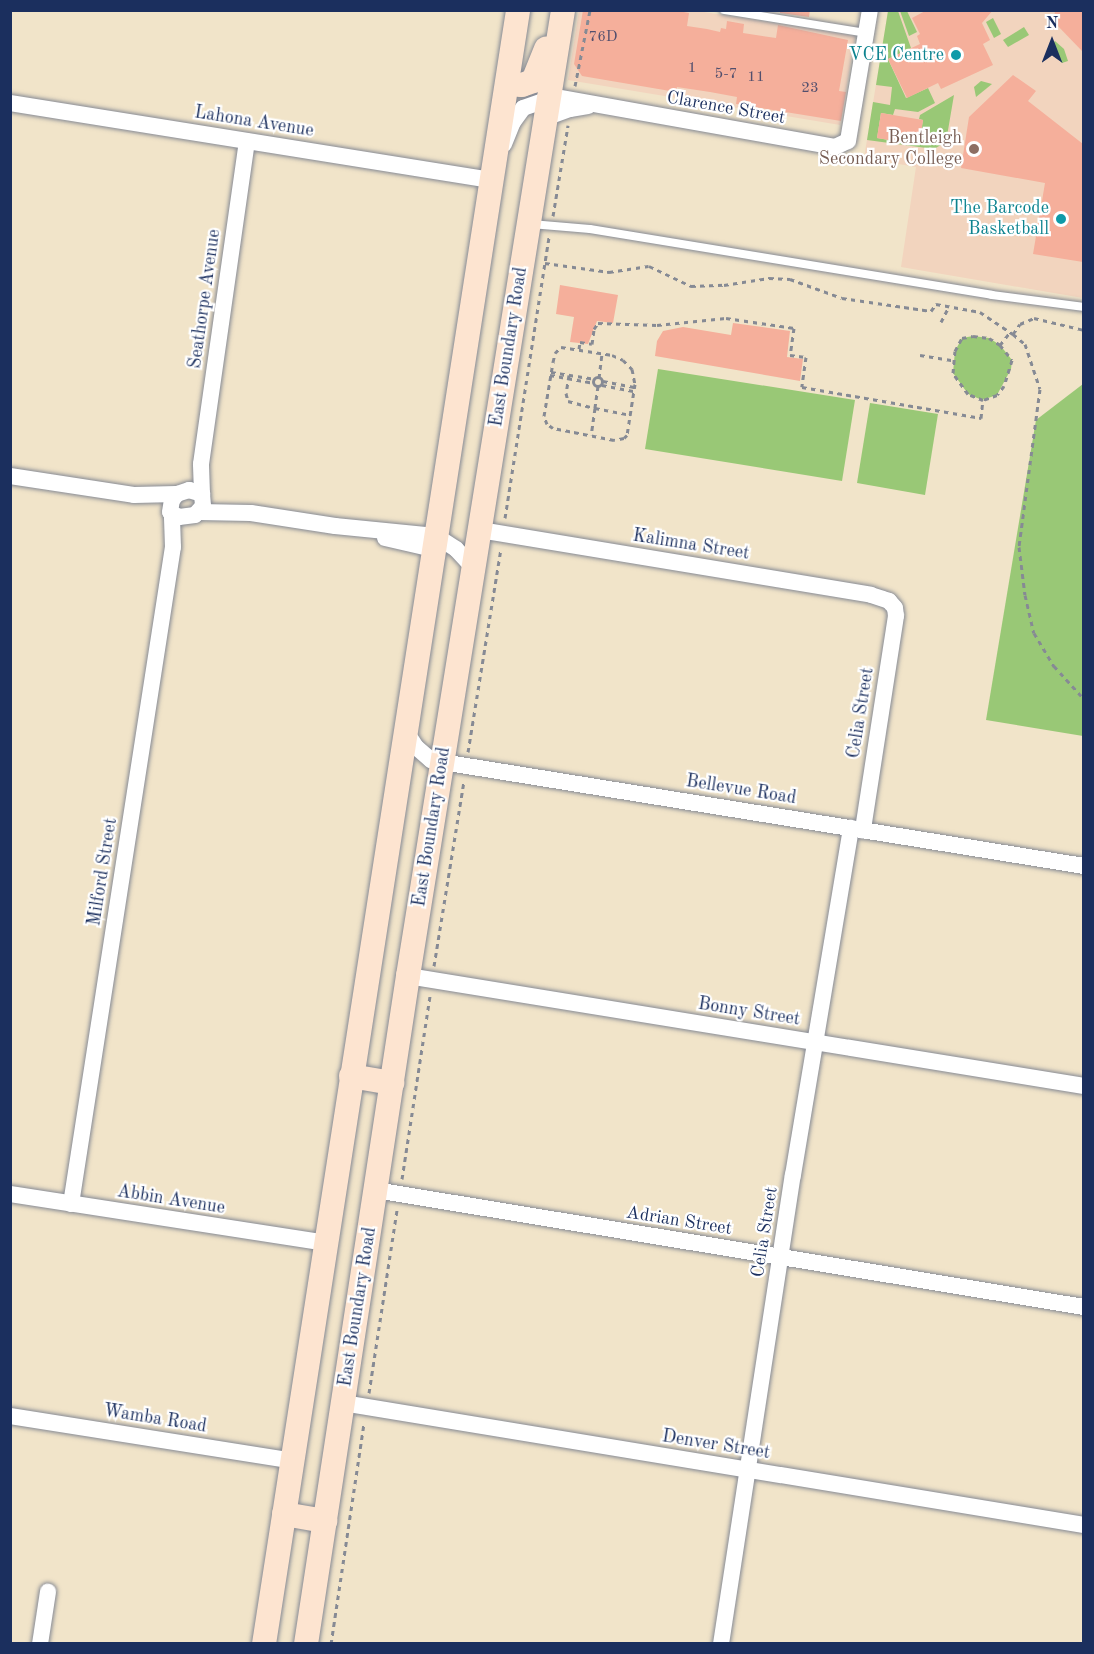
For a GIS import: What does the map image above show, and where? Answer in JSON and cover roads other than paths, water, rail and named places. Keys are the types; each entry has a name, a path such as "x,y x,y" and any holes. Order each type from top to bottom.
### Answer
{"main road":[{"path":"264,1644 518,10"},
{"path":"507,84 522,86 533,81 562,10"},
{"name":"East Boundary Road","path":"306,1644 408,976 474,568 492,532 540,225 546,108 562,10"},
{"path":"351,1076 392,1083"},
{"path":"284,1514 325,1521"}],"street":[{"path":"866,33 870,10"},
{"name":"Clarence Street","path":"546,108 563,97 595,105 835,147 848,141 866,33"},
{"name":"Lahona Avenue","path":"10,103 492,177"},
{"path":"492,177 519,113 531,103 546,108"},
{"name":"Seathorpe Avenue","path":"187,504 201,464 247,141"},
{"path":"10,476 435,542 456,549 474,568"},
{"name":"Milford Street","path":"71,1204 173,547 187,504"},
{"name":"Kalimna Street","path":"492,532 871,595 893,604"},
{"name":"Celia Street","path":"721,1644 815,1042 896,622 893,604"},
{"name":"Bellevue Road","path":"405,730 416,747 431,760 1083,866"},
{"name":"Bonny Street","path":"408,976 1083,1086"},
{"name":"Adrian Street","path":"375,1190 1083,1307"},
{"name":"Abbin Avenue","path":"10,1194 326,1243"},
{"name":"Denver Street","path":"343,1403 1083,1525"},
{"name":"Wamba Road","path":"10,1416 293,1461"},
{"path":"40,1644 48,1592"}],"lane":[{"path":"724,10 866,33"},
{"path":"540,225 590,229 992,295 1083,306"}],"place":[{"name":"VCE Centre","path":"956,55"},
{"name":"Bentleigh Secondary College","path":"974,149"},
{"name":"The Barcode Basketball","path":"1061,219"}]}
